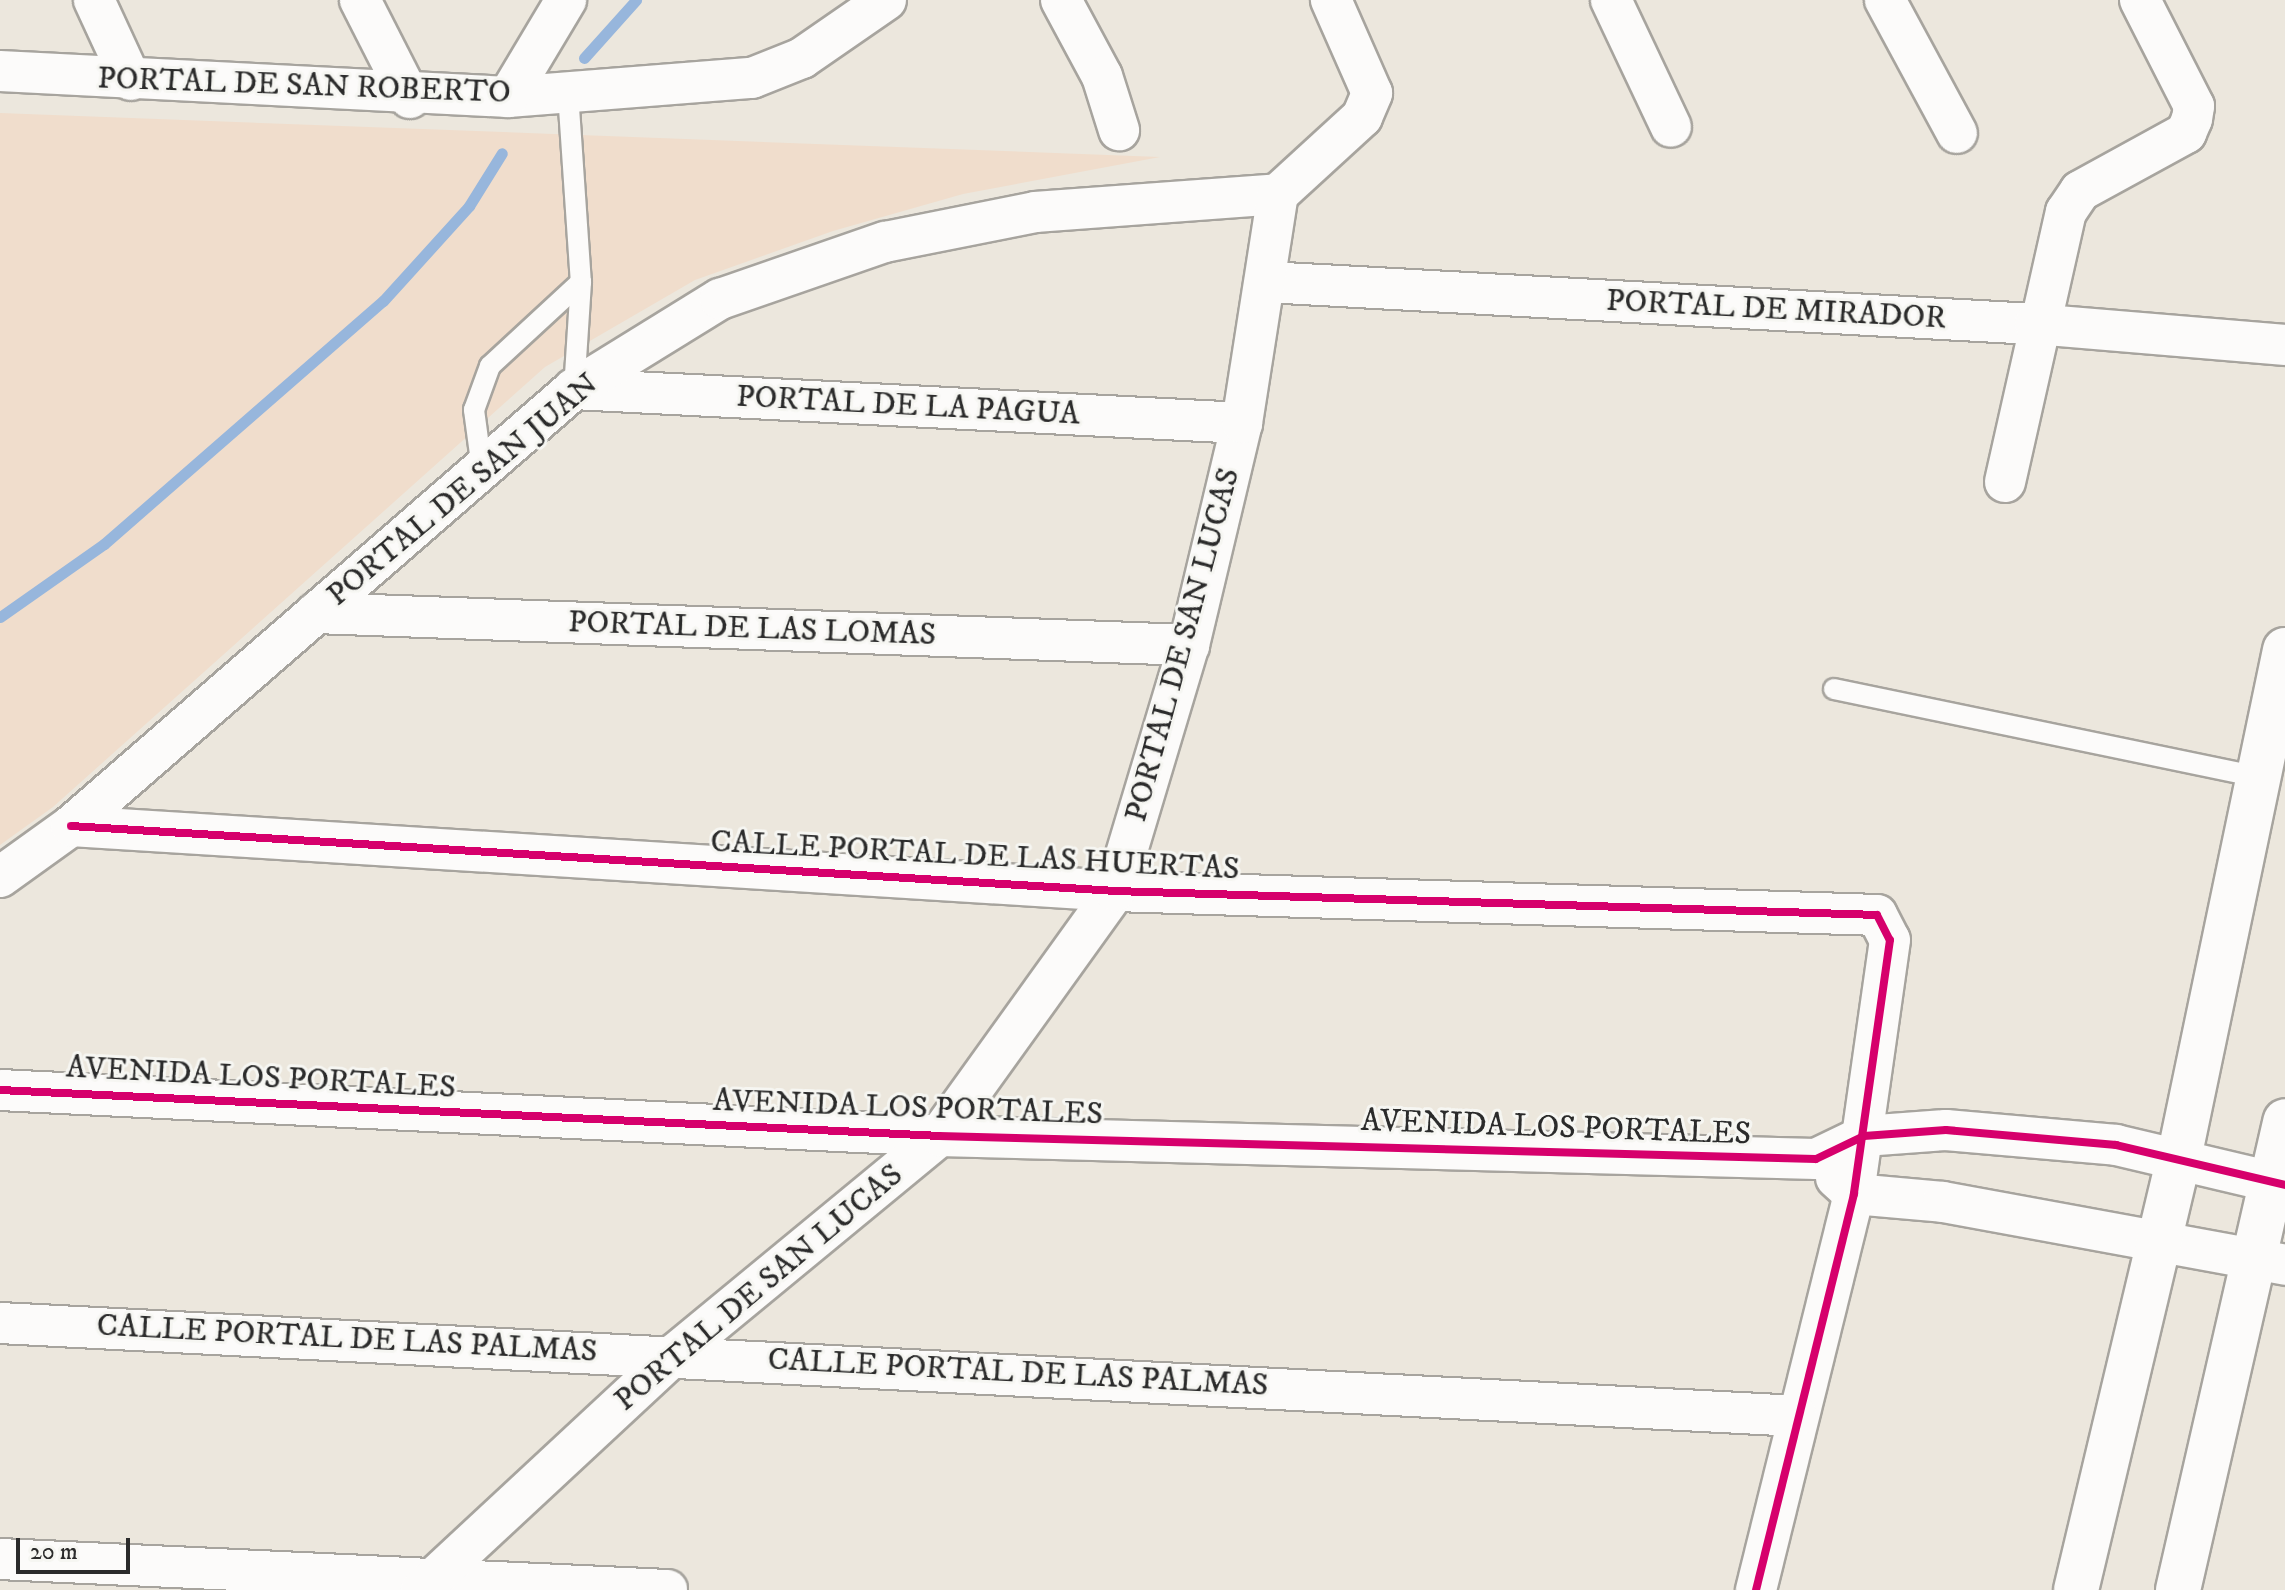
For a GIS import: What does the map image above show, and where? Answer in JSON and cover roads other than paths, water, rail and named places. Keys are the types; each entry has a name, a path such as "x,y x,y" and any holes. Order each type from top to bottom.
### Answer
{"main road":[{"path":"2076,1590 2179,1158 2285,650"},
{"path":"2178,1590 2269,1262 2285,1121"}],"street":[{"path":"94,0 131,80"},
{"path":"360,0 410,98"},
{"path":"508,97 566,0"},
{"name":"PORTAL DE SAN ROBERTO","path":"0,71 410,98 568,93 752,78 802,58 886,0"},
{"path":"1061,0 1102,76 1119,130"},
{"path":"1278,194 1362,117 1372,93 1369,74 1331,0"},
{"path":"1611,0 1671,127"},
{"path":"1885,0 1957,133"},
{"path":"2005,482 2035,324 2066,212 2080,191 2186,133 2192,119 2194,106 2140,0"},
{"name":"PORTAL DE SAN LUCAS","path":"425,1584 675,1354 939,1136 1115,891 1189,645 1242,423 1278,194"},
{"name":"PORTAL DE SAN JUAN","path":"0,877 71,826 574,389 720,299 885,242 1035,212 1278,194"},
{"name":"PORTAL DE MIRADOR","path":"1266,282 2035,324 2285,345"},
{"name":"PORTAL DE LA PAGUA","path":"574,389 1242,423"},
{"name":"PORTAL DE LAS LOMAS","path":"316,613 1189,645"},
{"name":"CALLE PORTAL DE LAS HUERTAS","path":"71,826 1115,891 1877,915 1890,940 1864,1136"},
{"name":"AVENIDA LOS PORTALES","path":"0,1090 939,1136 1816,1159"},
{"path":"2269,1262 1943,1202 1854,1194 1816,1159 1864,1136 1946,1130 2179,1158 2280,1181"},
{"path":"1756,1590 1854,1194 1864,1136"},
{"name":"CALLE PORTAL DE LAS PALMAS","path":"0,1323 675,1354 1797,1416"},
{"path":"0,1559 425,1584 667,1590"}],"lane":[{"path":"568,93 581,282 574,389"},
{"path":"482,469 474,410 490,366 581,282"},
{"path":"1834,689 2258,777"}],"waterway":[{"path":"584,58 636,0"},
{"path":"0,617 104,544 383,301 469,206 502,153"}]}
